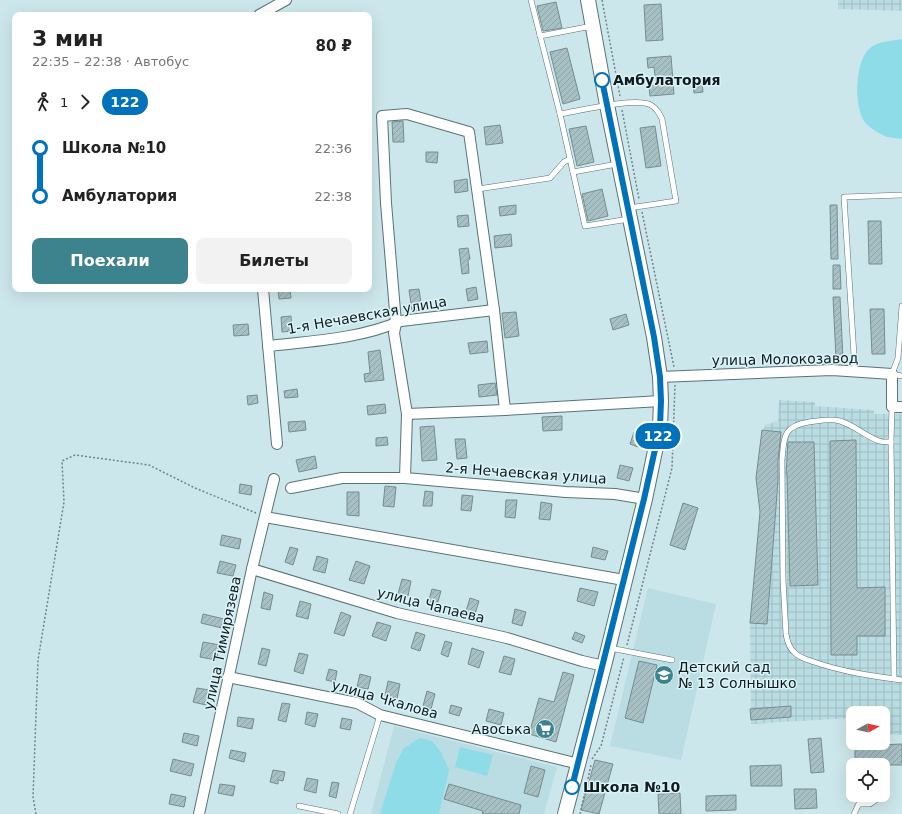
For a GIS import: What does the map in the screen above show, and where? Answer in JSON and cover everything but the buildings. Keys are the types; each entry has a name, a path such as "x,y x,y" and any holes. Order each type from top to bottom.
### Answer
{"main road":[{"path":"565,814 604,666 644,499 660,427 661,401 660,377 654,337 607,105 588,0"}],"street":[{"path":"265,12 286,0"},
{"path":"405,478 407,414 394,333 396,323 386,203 382,116 407,114 469,132 494,310 505,410"},
{"path":"263,292 277,444"},
{"name":"1-я Нечаевская улица","path":"268,346 329,339 356,334 391,326 400,321 494,310"},
{"name":"улица Молокозавод","path":"660,377 809,371 855,371 897,375"},
{"path":"897,375 897,407"},
{"path":"407,414 661,401"},
{"name":"2-я Нечаевская улица","path":"291,488 342,478 405,478 566,492 616,494 644,499"},
{"name":"улица Тимирязева","path":"199,814 252,569 274,479"},
{"path":"265,516 624,580"},
{"name":"улица Чапаева","path":"252,569 397,613 507,638 604,666"},
{"name":"улица Чкалова","path":"228,677 358,703 380,715 579,764"}],"lane":[{"path":"531,0 560,114 584,226 676,201 662,119 658,110 651,105 641,102 607,105 560,114"},
{"path":"540,36 593,26"},
{"path":"478,189 550,178 564,162 570,159"},
{"path":"573,172 619,164"},
{"path":"855,371 844,197 902,194"},
{"path":"897,375 902,306"},
{"path":"894,679 891,442 897,407"},
{"path":"891,442 879,441 848,424 838,421 829,420 799,424 790,429 784,442 782,460 783,580 787,641 795,653 801,657 826,666 851,672 902,680"},
{"path":"608,648 672,660"},
{"path":"350,814 380,715"},
{"path":"854,814 859,804 870,804 873,802"},
{"path":"299,806 338,814"}],"path":[{"path":"36,814 33,797 38,660 64,502 62,461 75,455 149,465 195,488 265,516"}],"shaded area":[{"path":"838,0 902,0 902,11 838,9"},
{"path":"902,39 902,139 884,136 864,121 857,95 857,85 860,65 868,50 879,43"},
{"path":"779,400 815,402 815,406 874,410 874,414 902,414 902,735 890,734 890,706 846,706 846,718 751,724 750,623 760,512 756,478 762,430 764,430 765,425 778,421"},
{"name":"Детский сад № 13 Солнышко","path":"648,588 716,604 681,760 610,746"},
{"name":"Школа №10","path":"394,726 557,767 544,814 371,814"},
{"path":"420,738 432,741 441,752 449,770 439,814 380,814 396,763 404,748"},
{"path":"460,747 493,755 487,776 455,767"}],"bus line":[{"name":"122","path":"572,787 604,666 660,427 660,377 654,337 602,80"}],"place":[{"name":"Амбулатория","path":"602,80"},
{"name":"Детский сад № 13 Солнышко","path":"664,675"},
{"name":"Авоська","path":"545,729"},
{"name":"Школа №10","path":"572,787"}]}
